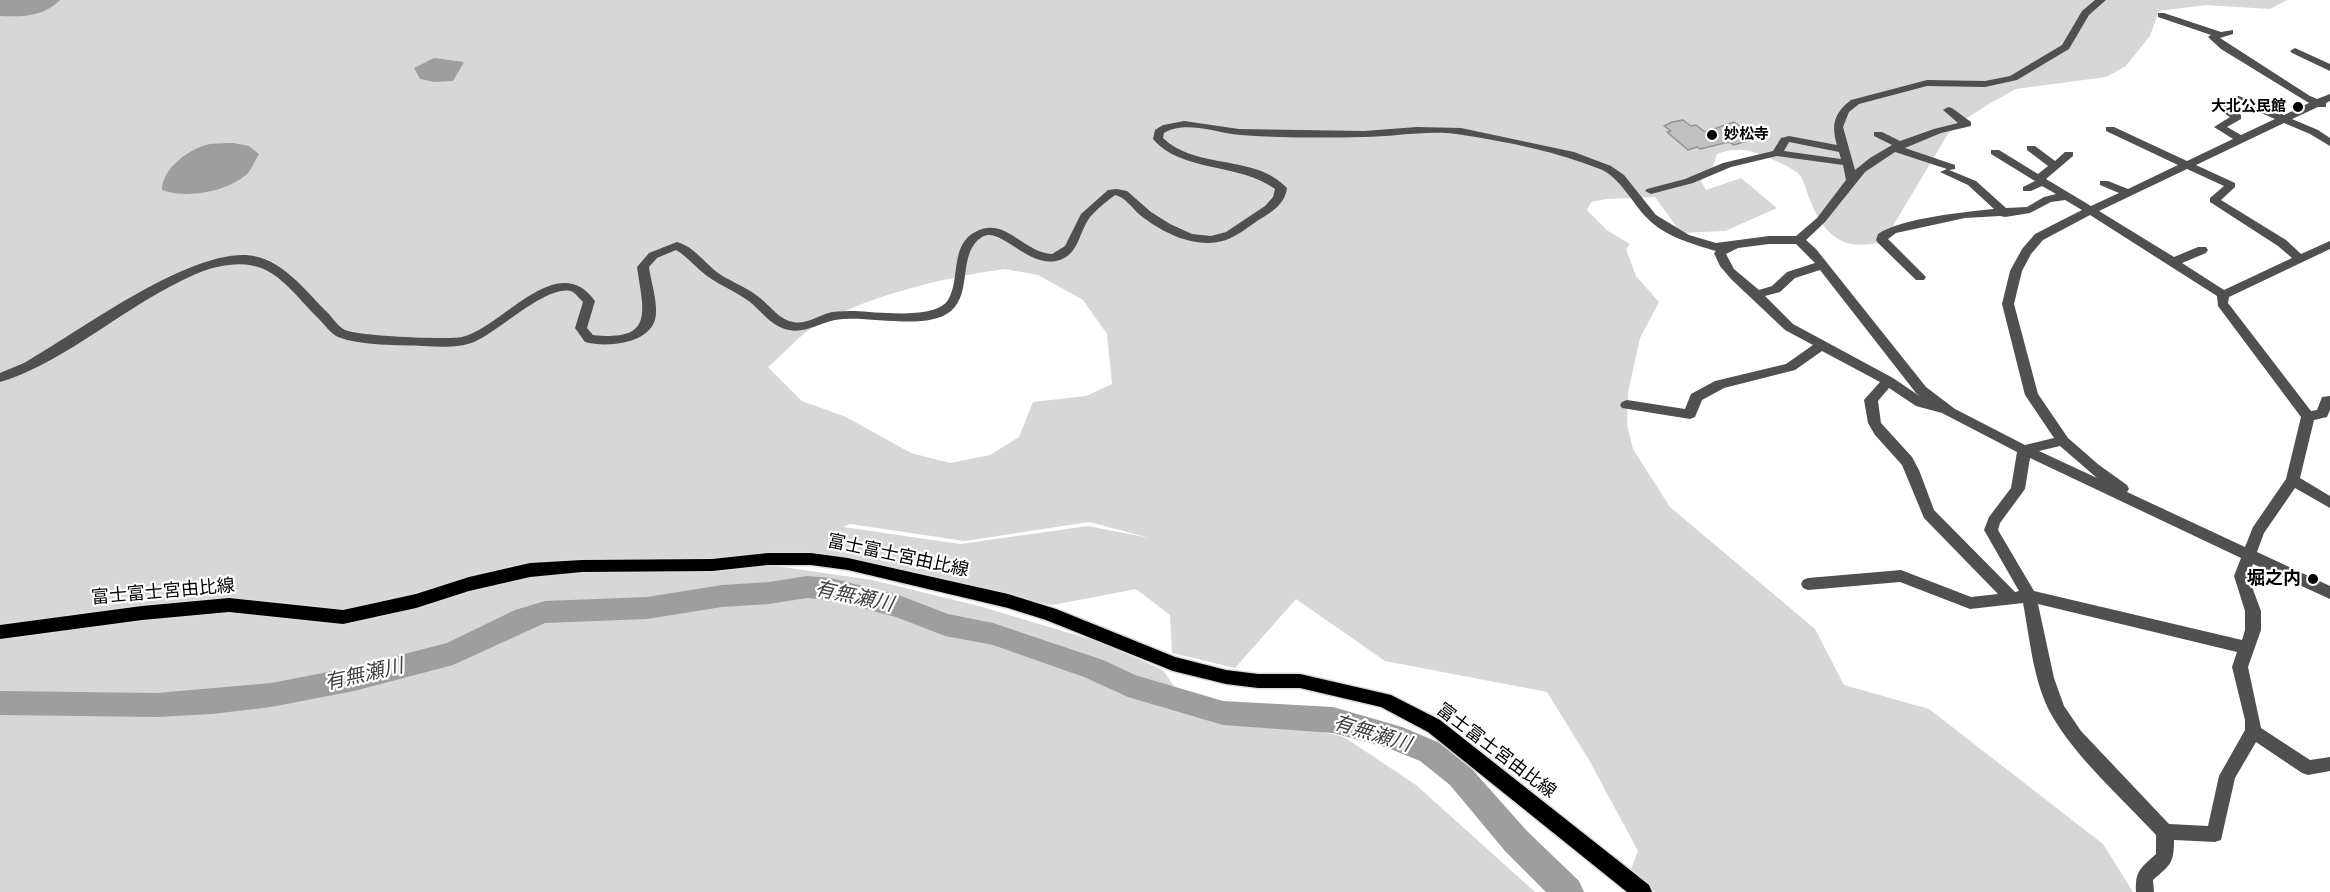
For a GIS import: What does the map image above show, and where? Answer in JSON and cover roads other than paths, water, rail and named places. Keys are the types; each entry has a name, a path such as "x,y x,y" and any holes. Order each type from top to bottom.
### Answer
{"main road":[{"name":"富士富士宮由比線","path":"0,632 142,613 229,605 343,617 416,601 469,584 530,570 561,567 712,565 768,559 811,559 848,564 1008,601 1050,614 1173,663 1226,677 1258,681 1300,681 1385,700 1434,726 1642,892"}],"street":[{"path":"1851,180 1849,163 1836,124 1839,113 1845,107 1855,102 1927,83 1985,84 2013,78 2066,47 2085,13 2101,0"},
{"path":"2161,15 2218,34"},
{"path":"2230,32 2212,37 2239,58 2330,108"},
{"path":"2295,51 2330,68"},
{"path":"2162,514 2127,494 2063,441 2032,396 2008,304 2016,271 2026,252 2039,237 2330,97"},
{"path":"2235,98 2314,132 2330,143"},
{"path":"2219,106 2237,117 2219,127 2243,140"},
{"path":"0,378 21,371 64,347 129,303 164,284 191,271 232,261 259,261 275,268 340,333 353,336 451,342 468,340 541,293 561,287 575,287 583,291 589,301 581,328 589,339 601,342 616,341 645,327 650,317 643,267 646,261 654,254 677,246 686,249 710,273 752,297 779,321 794,328 851,314 888,317 927,315 943,311 952,303 966,248 983,232 991,231 1006,235 1021,249 1032,255 1057,258 1071,245 1085,216 1108,195 1120,192 1155,220 1189,236 1208,241 1226,237 1272,206 1278,199 1281,188 1267,177 1192,157 1162,145 1158,139 1159,132 1167,127 1184,124 1239,132 1364,134 1437,129 1461,131 1570,154 1607,168 1620,177 1652,217 1685,238 1716,247 1737,243 1799,240 1836,202 1860,170 1919,136 1967,124 1948,110"},
{"path":"2110,129 2231,185 2214,200 2282,243 2299,258"},
{"path":"1878,134 1898,147 1972,183 2005,214"},
{"path":"1777,153 1785,140 1789,139 1845,150"},
{"path":"2031,148 2055,166"},
{"path":"1995,152 2092,210 2223,295"},
{"path":"1651,191 1689,181 1727,165 1777,153 1849,163"},
{"path":"2027,189 2041,180 2069,154"},
{"path":"2104,183 2129,193"},
{"path":"1920,277 1882,240 1886,234 1892,230 1965,215 2005,214 2030,210 2048,199 2068,196"},
{"path":"1799,240 1812,252 1921,390 1950,412"},
{"path":"1737,243 1720,253 1722,260 1732,274 1789,327 1888,381 1921,403 1950,412 2024,450 2330,593"},
{"path":"2223,295 2330,245"},
{"path":"2173,261 2202,250"},
{"path":"1757,295 1776,289 1791,275 1821,265"},
{"path":"2223,295 2222,303 2308,416"},
{"path":"1627,405 1690,414 1696,397 1720,384 1790,367 1822,345"},
{"path":"1888,381 1871,400 1870,409 1875,425 1912,469 1920,498 1929,514 2010,596"},
{"path":"2308,416 2322,414 2327,400 2330,401"},
{"path":"2165,832 2215,834 2227,776 2253,731 2253,720 2240,667 2253,630 2253,611 2241,576 2247,554 2258,531 2293,480 2308,416"},
{"path":"2024,450 2063,441"},
{"path":"2024,450 2018,489 2005,505 1991,531 2029,596 2046,678 2057,709 2075,736 2165,832 2165,858 2144,877 2145,892"},
{"path":"2293,480 2330,502"},
{"path":"1808,584 1901,576 1970,603 2010,596 2029,596 2246,648"},
{"path":"2253,731 2308,768 2330,764"}],"waterway":[{"name":"有無瀬川","path":"0,703 157,705 212,702 271,695 354,679 453,653 525,618 545,612 647,608 722,596 769,593 807,587 831,589 901,607 945,625 993,634 1093,668 1128,685 1223,713 1333,720 1392,736 1430,752 1460,776 1516,841 1568,892"}],"place":[{"name":"大北公民館","path":"2298,107"},
{"name":"妙松寺","path":"1712,135"},
{"name":"堀之内","path":"2313,579"}]}
